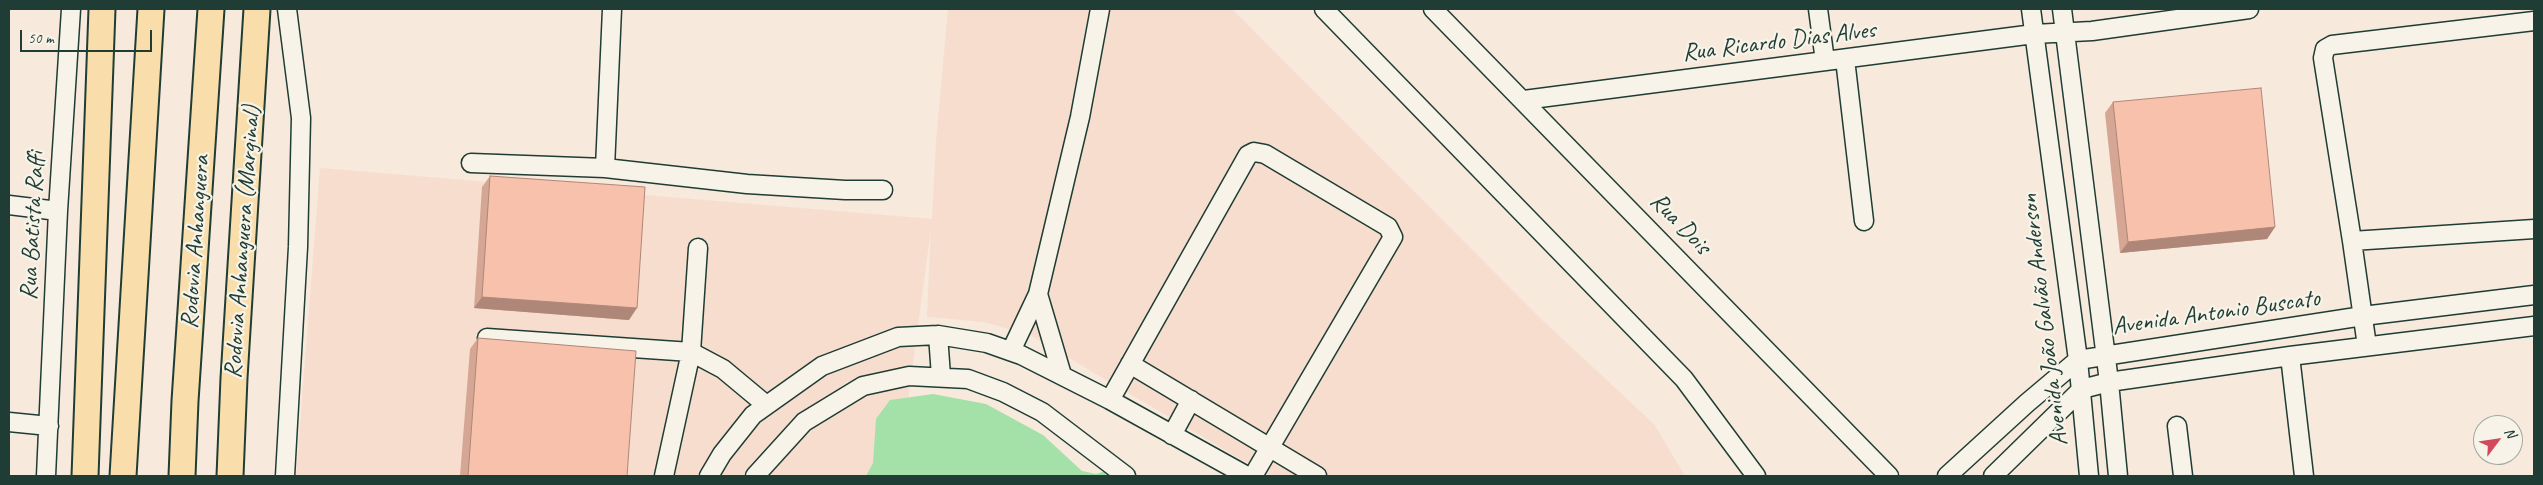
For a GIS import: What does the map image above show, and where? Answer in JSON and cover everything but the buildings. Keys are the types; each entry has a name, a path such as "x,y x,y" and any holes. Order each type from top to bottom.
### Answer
{"highway":[{"path":"85,476 102,9"},
{"path":"131,325 134,9"},
{"path":"123,476 151,9"},
{"name":"Rodovia Anhanguera","path":"182,476 185,400 211,9"},
{"name":"Rodovia Anhanguera (Marginal)","path":"230,476 234,378 257,9"}],"street":[{"name":"Rua Batista Raffi","path":"46,476 58,211 72,9"},
{"path":"285,476 298,247 302,118 287,9"},
{"path":"605,168 612,9"},
{"path":"1011,351 1038,294 1080,117 1100,9"},
{"path":"1324,9 1684,379 1756,476"},
{"name":"Rua Dois","path":"1433,9 1524,100 1889,476"},
{"path":"1818,9 1825,61"},
{"name":"Avenida João Galvão Anderson","path":"2031,9 2082,389 2089,476"},
{"path":"2062,9 2106,355 2118,476"},
{"name":"Rua Ricardo Dias Alves","path":"1524,100 2034,34 2065,33 2249,9"},
{"path":"2367,346 2323,58 2325,49 2332,45 2534,21"},
{"path":"1845,59 1864,221"},
{"path":"1110,400 1248,155 1254,152 1265,154 1379,222 1392,232 1393,237 1253,476"},
{"path":"471,163 605,168 747,184 845,190 883,190"},
{"path":"9,205 58,211"},
{"path":"2352,240 2534,229"},
{"path":"664,476 691,352 698,248"},
{"path":"1038,294 1062,376"},
{"name":"Avenida Antonio Buscato","path":"2078,360 2363,316 2534,295"},
{"path":"1993,476 2082,389 2109,382 2290,356 2534,326"},
{"path":"2246,334 2250,363"},
{"path":"938,335 941,376"},
{"path":"710,476 722,454 753,415 765,404 822,366 859,350 898,337 938,335 988,343 1011,351 1110,400 1247,476"},
{"path":"487,338 691,352 723,369 765,404"},
{"path":"2290,356 2304,476"},
{"path":"1947,476 2027,403 2078,360"},
{"path":"1130,364 1317,476"},
{"path":"755,476 804,422 864,386 909,376 941,376 968,379 1003,392 1042,412 1126,476"},
{"path":"1172,434 1191,400"},
{"path":"9,422 49,426"},
{"path":"2177,426 2183,476"}],"shaded area":[{"path":"948,9 1232,9 1541,319 1654,424 1685,476 1269,476 1030,335 984,322 927,317 931,228 898,476 296,476 320,168 932,219 936,142"}],"green space":[{"path":"933,394 986,404 1043,435 1082,471 1096,474 1112,469 1129,476 866,476 873,463 876,419 890,400"}]}
